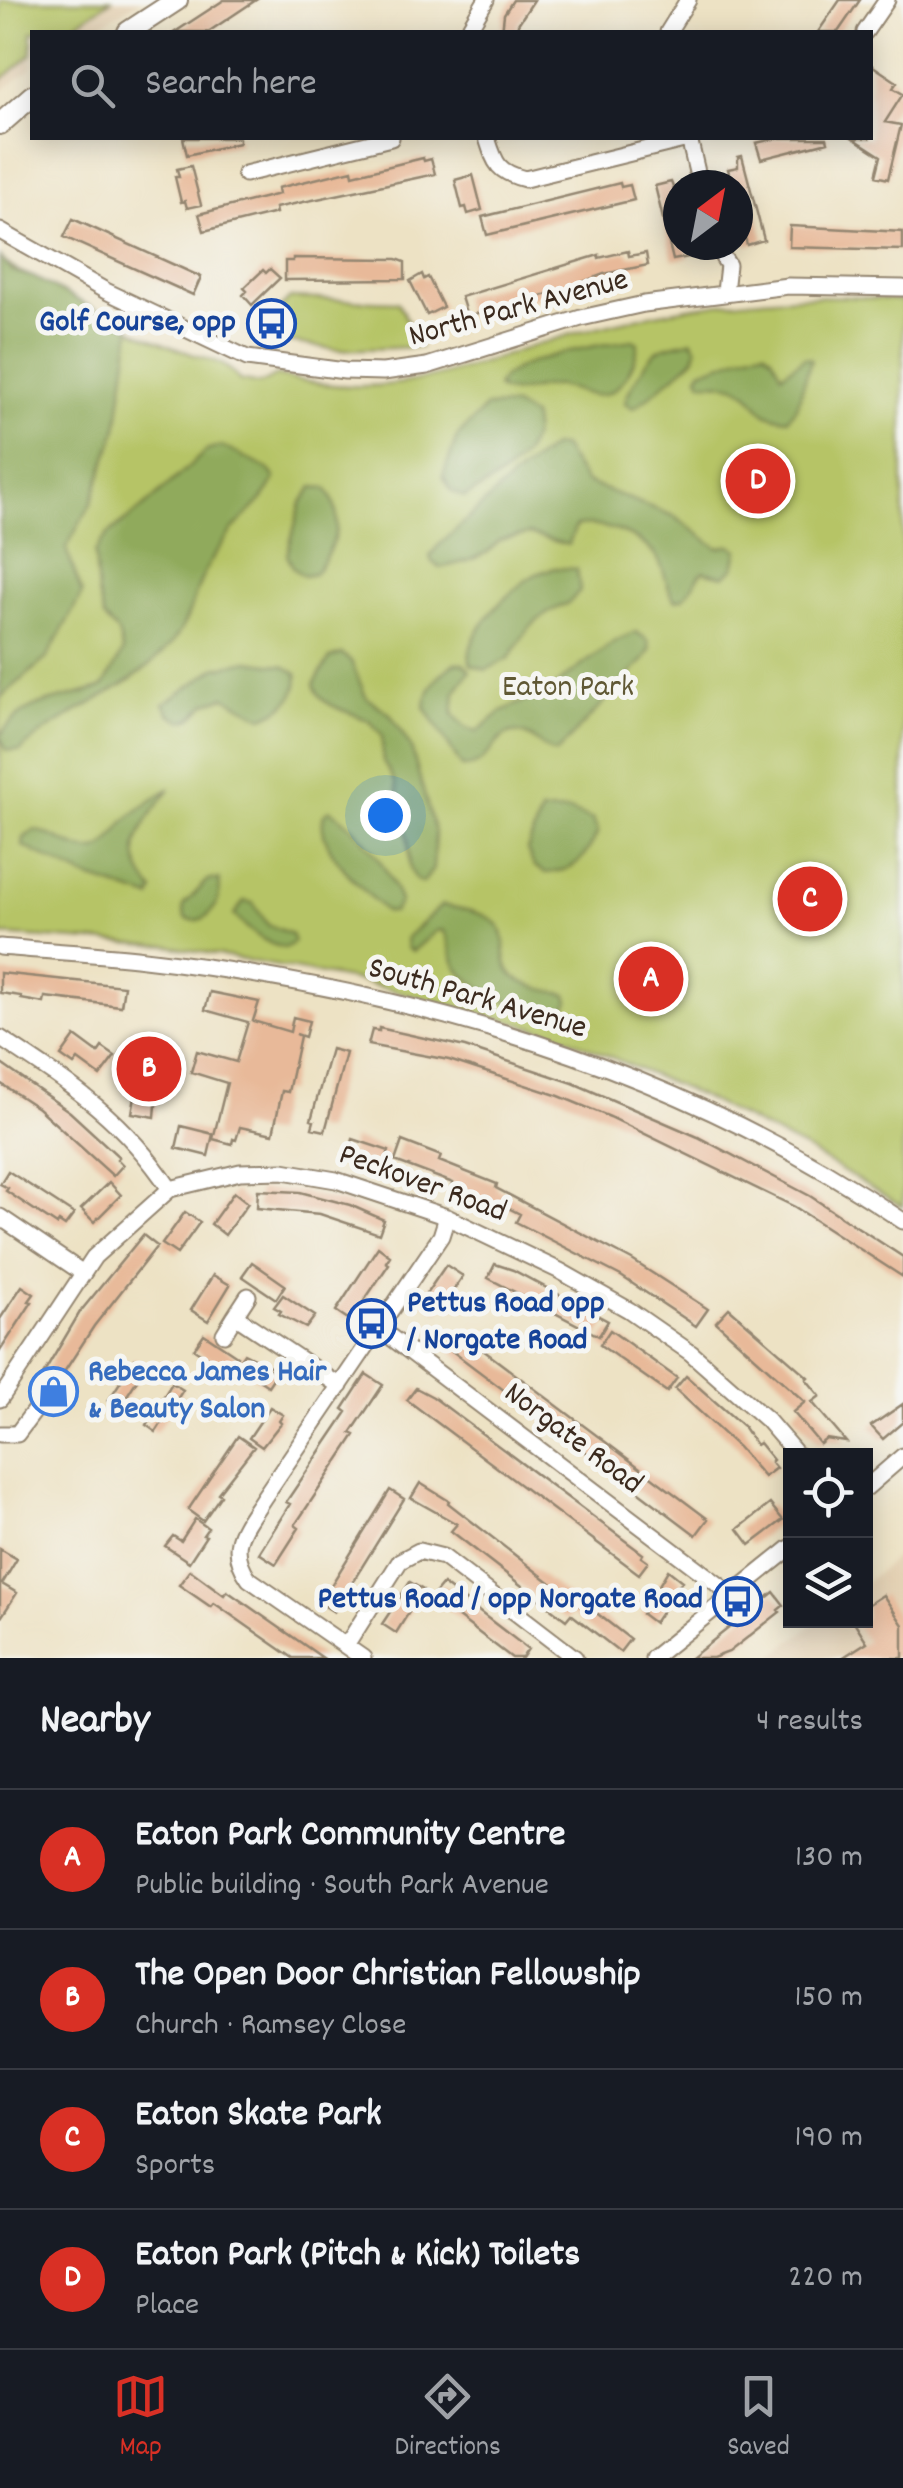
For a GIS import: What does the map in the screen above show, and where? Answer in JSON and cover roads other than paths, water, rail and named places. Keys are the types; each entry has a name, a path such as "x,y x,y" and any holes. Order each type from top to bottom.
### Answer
{"street":[{"path":"131,30 177,0"},
{"path":"468,30 486,0"},
{"path":"669,30 688,0"},
{"path":"867,30 887,0"},
{"path":"0,124 30,98"},
{"path":"245,174 382,140"},
{"path":"488,140 496,164 508,175 525,180 682,140"},
{"path":"690,140 697,170"},
{"name":"North Park Avenue","path":"0,230 106,291 247,358 306,368 383,372 427,366 581,318 725,292 788,286 903,288"},
{"path":"725,260 728,265 725,292"},
{"name":"South Park Avenue","path":"0,948 132,958 329,988 498,1028 578,1054 673,1094 821,1168 903,1221"},
{"path":"0,1038 111,1116 146,1153 170,1190"},
{"name":"Peckover Road","path":"0,1399 83,1273 118,1234 170,1190 240,1172 284,1171 336,1180 447,1217 560,1271 644,1320 732,1387 790,1448"},
{"path":"0,1217 83,1273"},
{"path":"363,1658 249,1578 239,1565 236,1549 257,1509 441,1236 447,1217"},
{"path":"224,1334 248,1296"},
{"path":"235,1316 340,1386"},
{"name":"Norgate Road","path":"380,1329 732,1595"},
{"path":"0,1434 17,1434 41,1402"},
{"path":"873,1482 903,1456"},
{"path":"346,1646 400,1560 420,1550 442,1557 575,1658"},
{"path":"653,1658 783,1554"}],"place":[{"name":"Golf Course, opp","path":"271,324"},
{"name":"Eaton Park (Pitch & Kick) Toilets","path":"758,481"},
{"name":"Eaton Skate Park","path":"810,899"},
{"name":"Eaton Park Community Centre","path":"651,979"},
{"name":"The Open Door Christian Fellowship","path":"149,1069"},
{"name":"Pettus Road opp / Norgate Road","path":"372,1323"},
{"name":"Rebecca James Hair & Beauty Salon","path":"53,1392"},
{"name":"Pettus Road / opp Norgate Road","path":"738,1601"}],"park label":[{"name":"Eaton Park","path":"568,689"}]}
